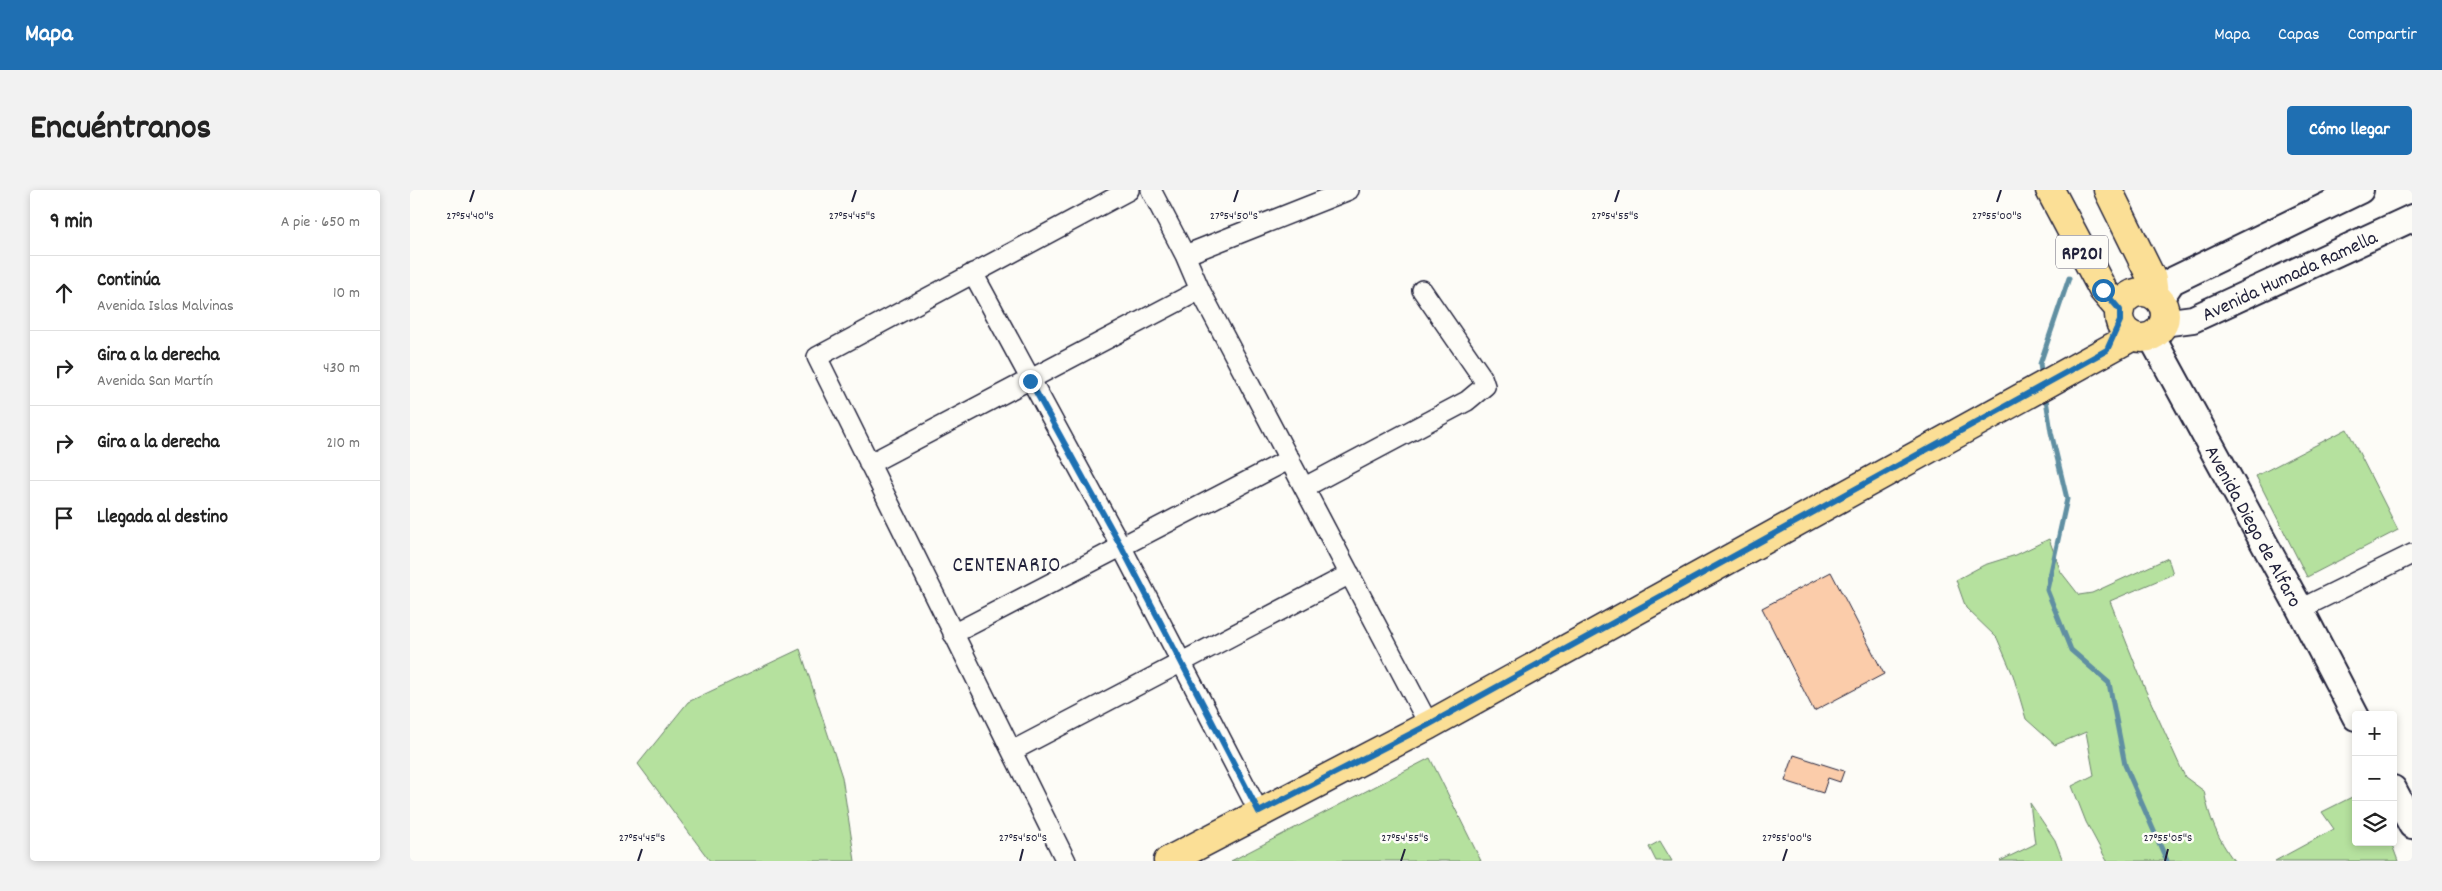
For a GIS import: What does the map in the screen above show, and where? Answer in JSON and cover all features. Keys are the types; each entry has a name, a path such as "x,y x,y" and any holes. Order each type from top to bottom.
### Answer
{"main road":[{"name":"RP201","path":"2050,190 2103,290 2143,317 2152,279 2108,190"},
{"path":"1168,861 1428,725 2044,386 2107,350 2143,317 2172,281 2179,276 2360,190"},
{"name":"Avenida Humada Ramella","path":"2143,317 2193,319 2412,218"},
{"name":"Avenida Diego de Alfaro","path":"2143,317 2353,711"},
{"path":"2397,797 2412,825"}],"street":[{"path":"1066,861 817,357 1130,190"},
{"path":"1151,190 1185,255 1200,290 1305,487 1428,725"},
{"path":"1185,255 1349,190"},
{"path":"973,273 1122,548 1259,812"},
{"path":"869,464 1200,290"},
{"path":"1305,487 1467,401 1485,386 1482,377 1422,290"},
{"path":"954,634 1290,459"},
{"path":"2300,609 2412,554"},
{"path":"1012,751 1182,664 1350,574"}],"green space":[{"path":"2347,429 2398,530 2307,577 2256,476"},
{"path":"2049,539 2061,572 2079,595 2092,593 2168,558 2173,574 2110,601 2145,689 2185,777 2204,791 2215,828 2223,845 2234,861 2107,861 2086,822 2072,786 2094,775 2086,732 2055,745 2026,719 2013,675 1997,638 1966,608 1956,580 1984,565 2016,555"},
{"path":"800,649 842,777 855,861 710,861 638,764 688,702"},
{"path":"1430,758 1481,861 1231,861"},
{"path":"2352,797 2352,846 2392,846 2398,861 2275,861 2334,829 2322,812"},
{"path":"2030,803 2055,840 2063,861 2000,861 2035,844"},
{"path":"1660,841 1672,861 1656,861 1649,847"}],"building":[{"path":"1831,572 1884,674 1814,711 1762,608"},
{"path":"1794,755 1844,771 1840,782 1828,778 1823,793 1785,781"}],"waterway":[{"path":"2042,377 2040,364 2069,278"},
{"path":"2045,393 2051,432 2067,499 2047,590 2071,650 2109,683 2125,765 2167,861"}],"district":[{"name":"CENTENARIO","path":"1007,564"}],"route":[{"path":"1030,381 1122,548 1259,812 1428,725 2107,350 2120,321 2120,310 2110,301 2103,290"}]}
